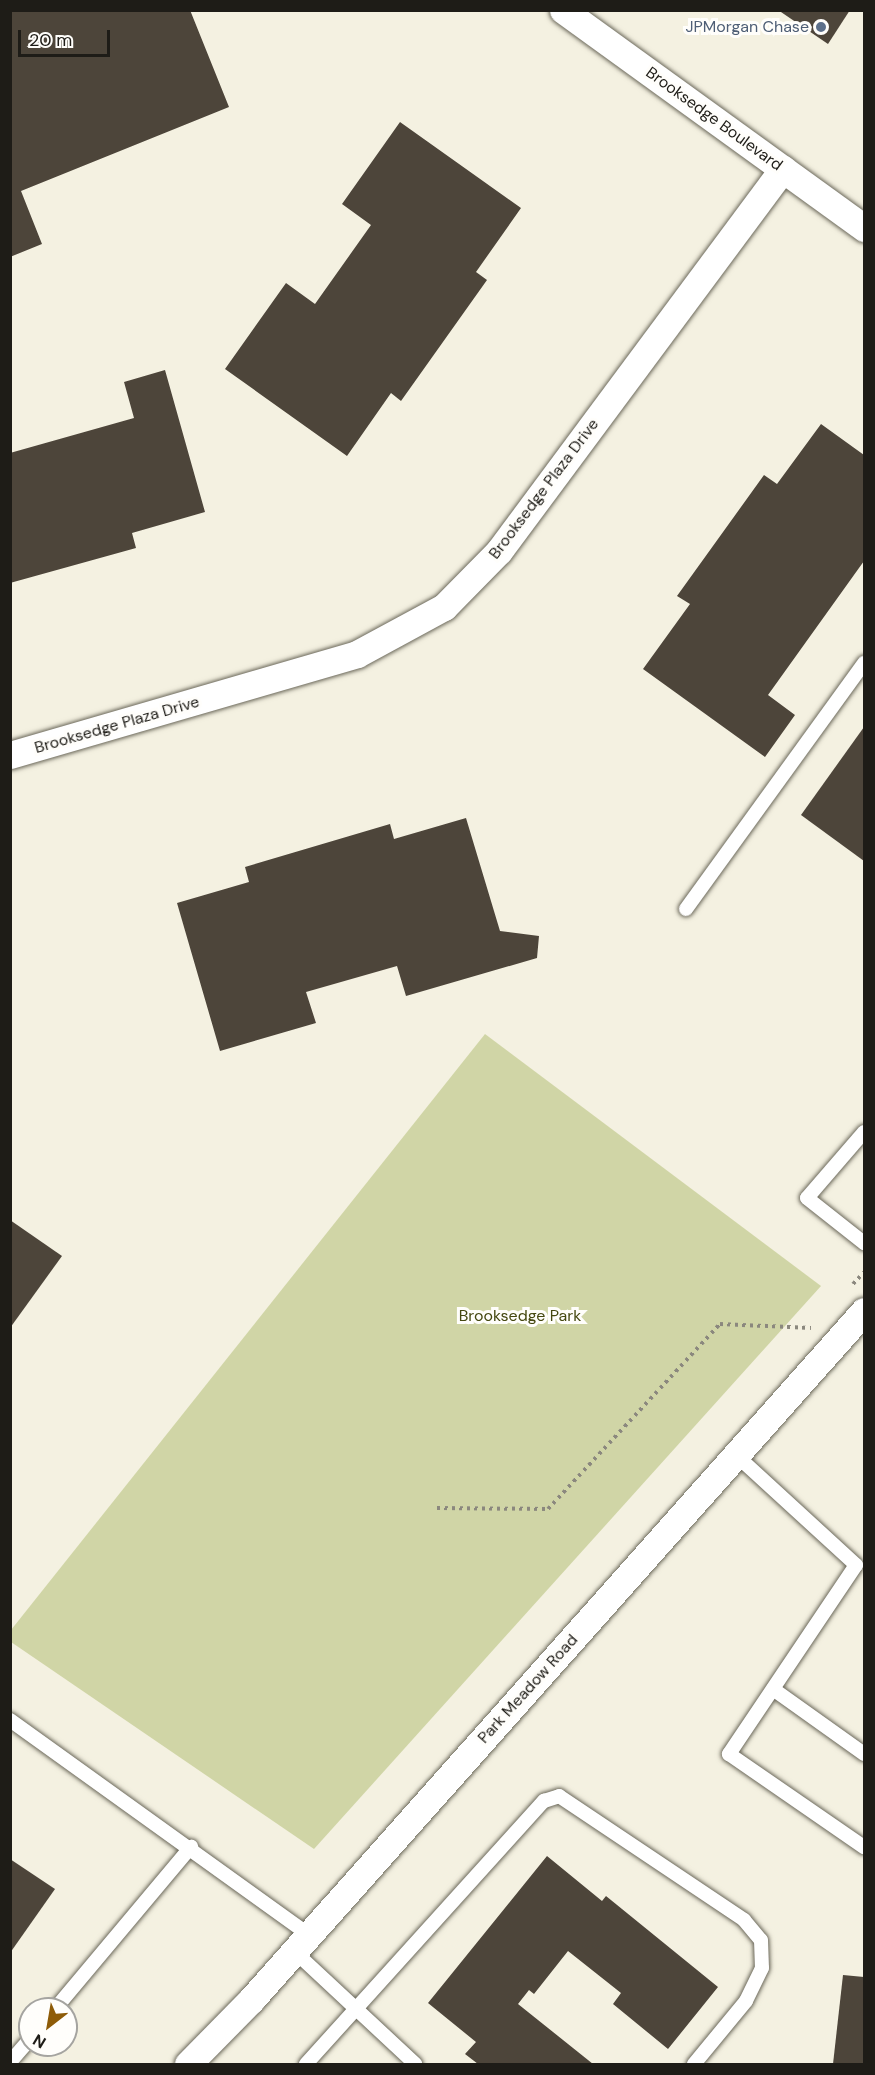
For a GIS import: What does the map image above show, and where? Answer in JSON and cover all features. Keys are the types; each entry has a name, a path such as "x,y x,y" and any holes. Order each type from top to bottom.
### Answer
{"street":[{"name":"Brooksedge Boulevard","path":"563,10 864,228"},
{"name":"Brooksedge Plaza Drive","path":"10,755 357,654 444,607 499,551 783,169"},
{"name":"Park Meadow Road","path":"188,2064 301,1943 864,1311"}],"lane":[{"path":"686,909 864,663"},
{"path":"864,1132 807,1198 864,1244"},
{"path":"736,1455 856,1565 729,1754 864,1847"},
{"path":"773,1689 864,1754"},
{"path":"10,1720 190,1848 301,1943 356,2009 415,2064"},
{"path":"306,2064 544,1801 559,1796 744,1920 761,1940 762,1968 746,2001 694,2064"},
{"path":"65,1997 190,1848"}],"path":[{"path":"852,1286 864,1272"},
{"path":"437,1508 548,1509 720,1324 812,1328 820,1320"}],"green space":[{"name":"Brooksedge Park","path":"485,1034 821,1286 314,1849 11,1642 11,1630"}],"building":[{"path":"190,10 229,107 21,191 42,244 10,257 10,12"},
{"name":"JPMorgan Chase","path":"778,10 850,10 828,44"},
{"path":"400,122 521,208 476,272 487,280 401,401 391,393 347,456 225,369 286,283 315,304 371,225 342,204"},
{"path":"165,370 205,512 132,533 136,548 10,583 10,453 134,418 124,382"},
{"path":"821,424 864,455 864,561 768,695 795,715 765,757 643,669 690,604 677,596 764,475 777,484"},
{"path":"864,727 864,861 801,815"},
{"path":"466,818 500,931 539,936 537,958 406,996 397,966 306,992 316,1023 220,1051 177,903 249,882 245,867 390,824 394,839"},
{"path":"10,1220 62,1256 10,1328"},
{"path":"547,1856 602,1901 606,1896 718,1987 668,2049 613,2004 621,1993 568,1951 534,1994 529,1990 518,2004 593,2064 478,2064 465,2054 476,2042 428,2003"},
{"path":"10,1859 55,1889 10,1953"},
{"path":"843,1975 864,1977 864,2064 833,2064"}],"place":[{"name":"JPMorgan Chase","path":"821,27"}]}
